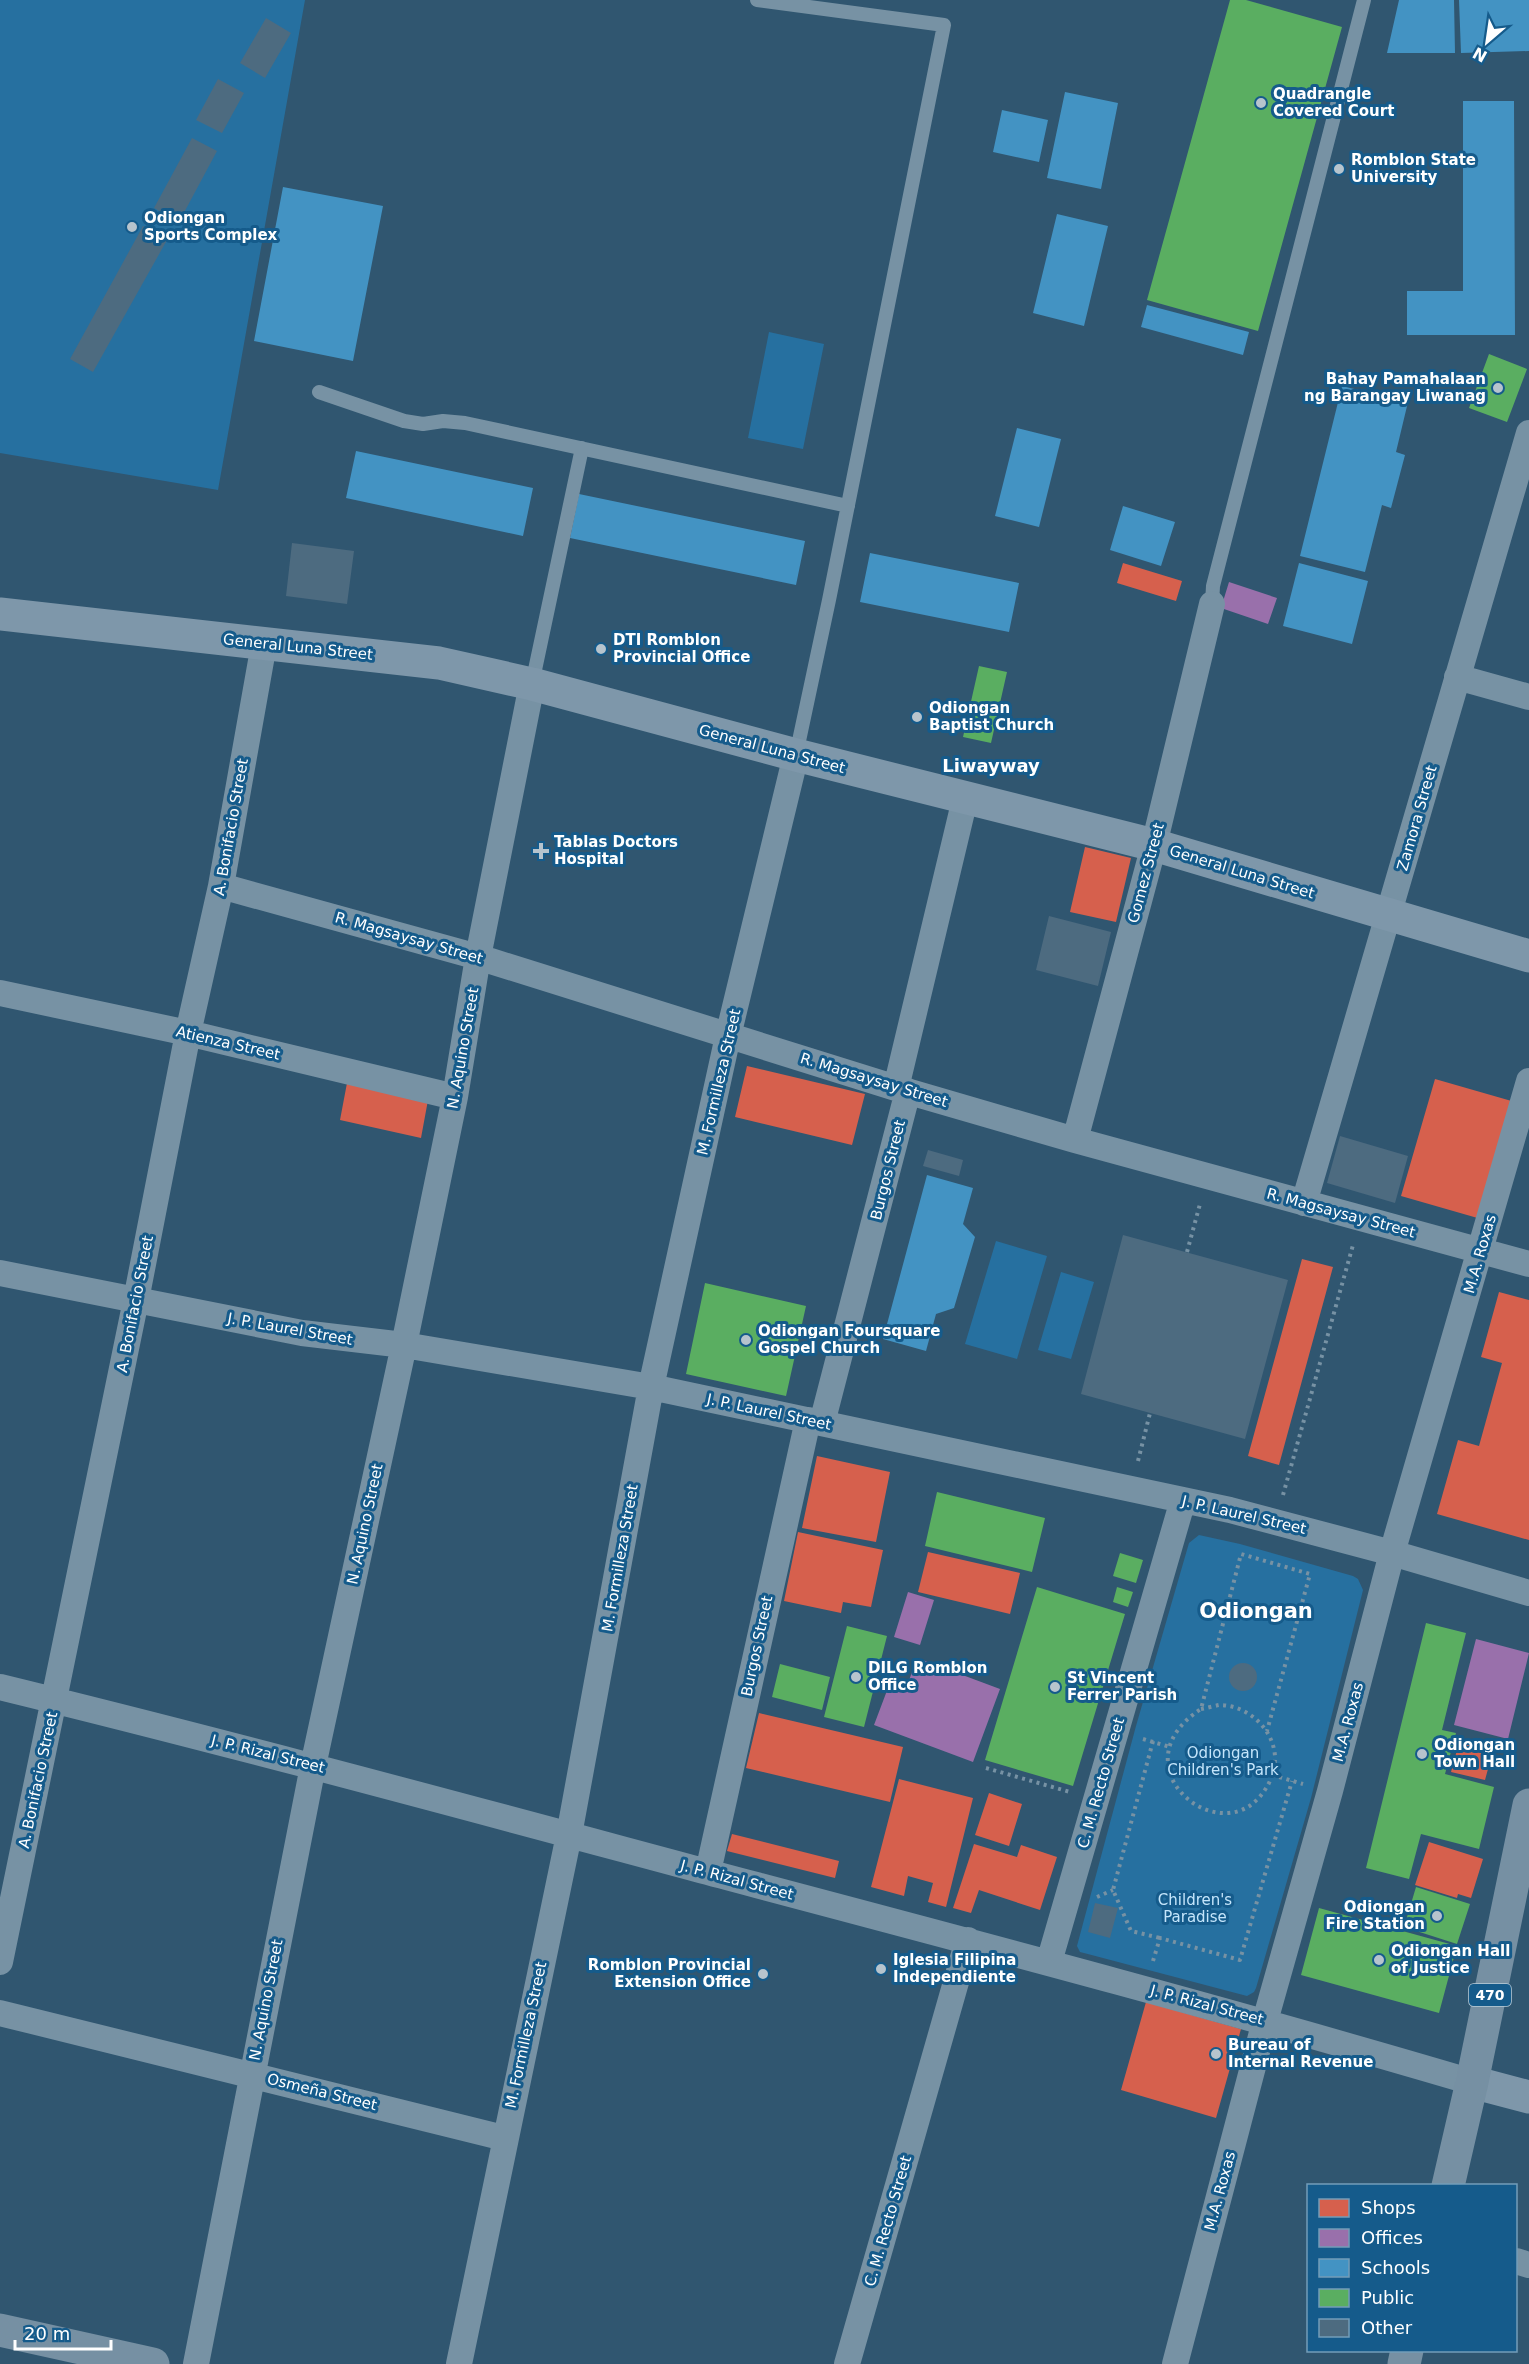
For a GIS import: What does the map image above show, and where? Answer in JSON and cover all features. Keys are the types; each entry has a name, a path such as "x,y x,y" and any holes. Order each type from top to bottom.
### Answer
{"main road":[{"name":"General Luna Street","path":"0,614 440,663 532,684 964,799 1154,845 1529,956"},
{"name":"470","path":"1448,2184 1472,2082 1529,1805"},
{"path":"1472,2082 1529,2097"},
{"path":"0,2330 153,2364"}],"street":[{"name":"Zamora Street","path":"1304,1203 1529,433"},
{"name":"Gomez Street","path":"1075,1140 1154,845 1212,604"},
{"name":"A. Bonifacio Street","path":"0,1962 136,1300 188,1033 222,886 264,644"},
{"path":"1457,677 1529,697"},
{"name":"N. Aquino Street","path":"196,2364 313,1766 455,1097 478,957 532,684"},
{"name":"M. Formilleza Street","path":"459,2364 504,2138 569,1835 651,1387 729,1036 796,755"},
{"name":"Burgos Street","path":"708,1872 815,1422 902,1090 964,799"},
{"name":"R. Magsaysay Street","path":"222,886 478,957 902,1090 1075,1140 1529,1264"},
{"name":"Atienza Street","path":"0,993 188,1033 455,1097"},
{"name":"M.A. Roxas","path":"1175,2364 1392,1553 1529,1082"},
{"name":"J. P. Laurel Street","path":"0,1273 302,1333 404,1345 651,1387 1184,1500 1392,1553 1529,1593"},
{"name":"C. M. Recto Street","path":"1049,1962 1184,1500"},
{"name":"J. P. Rizal Street","path":"0,1687 313,1766 968,1940 1265,2021 1472,2082"},
{"name":"C. M. Recto Street","path":"847,2364 968,1940"},
{"name":"Osmeña Street","path":"0,2013 504,2138"}],"lane":[{"path":"757,0 944,25 796,755"},
{"path":"1212,604 1213,586 1364,0"},
{"path":"319,392 404,421 423,424 443,421 465,423 848,506"},
{"path":"532,684 582,448"}],"path":[{"path":"1188,1252 1208,1176"},
{"path":"1275,1522 1361,1218"},
{"path":"1130,1490 1150,1413"},
{"path":"1201,1710 1241,1554 1310,1574 1267,1731"},
{"path":"1219,1705 1237,1708 1254,1717 1267,1731 1274,1748 1275,1767 1269,1784 1258,1799 1241,1809 1223,1812 1204,1810 1188,1801 1176,1787 1169,1770 1169,1751 1174,1734 1186,1720 1201,1710 1219,1705"},
{"path":"1153,1741 1113,1890 1131,1931 1240,1960 1292,1781"},
{"path":"986,1768 1096,1800"},
{"path":"1146,1988 1160,1938"}],"green space":[{"name":"Odiongan Sports Complex","path":"0,0 305,0 218,490 0,453"},
{"path":"769,332 824,344 803,449 748,438"},
{"path":"996,1241 1047,1256 1017,1359 965,1344"},
{"path":"1061,1272 1094,1282 1071,1359 1038,1350"},
{"name":"Odiongan Children's Park","path":"1199,1535 1240,1544 1353,1576 1358,1579 1363,1590 1311,1798 1256,1988 1247,1996 1080,1952 1077,1946 1136,1726 1189,1543"}],"building: Shops":[{"path":"1123,563 1182,581 1176,601 1117,583"},
{"path":"1085,847 1131,858 1116,922 1070,912"},
{"path":"747,1066 865,1094 852,1145 735,1117"},
{"path":"1435,1079 1515,1102 1481,1219 1401,1196"},
{"path":"347,1083 428,1100 421,1138 340,1120"},
{"path":"1302,1259 1333,1267 1279,1465 1248,1456"},
{"path":"1499,1292 1529,1300 1529,1540 1437,1514 1458,1440 1479,1446 1502,1363 1481,1357"},
{"path":"817,1456 890,1472 876,1542 802,1528"},
{"path":"798,1532 883,1550 871,1607 843,1602 841,1613 784,1601"},
{"path":"928,1552 1020,1573 1010,1614 918,1592"},
{"path":"759,1713 903,1747 890,1802 746,1768"},
{"path":"1460,1739 1494,1747 1485,1780 1451,1772"},
{"path":"899,1779 973,1798 946,1907 928,1902 933,1883 908,1876 904,1896 871,1887"},
{"path":"989,1793 1022,1804 1009,1846 975,1835"},
{"path":"732,1834 839,1861 835,1878 727,1851"},
{"path":"1429,1842 1483,1859 1471,1898 1458,1894 1457,1898 1415,1885"},
{"path":"974,1844 1017,1857 1021,1845 1057,1857 1040,1910 979,1890 971,1913 953,1908"},
{"path":"1146,2002 1241,2029 1216,2118 1121,2090"}],"building: Offices":[{"path":"1229,582 1277,598 1268,624 1221,608"},
{"path":"908,1592 934,1600 920,1645 894,1637"},
{"path":"1476,1639 1529,1653 1508,1739 1454,1725"},
{"path":"917,1658 1000,1689 973,1762 874,1725 891,1680 907,1686"}],"building: Schools":[{"path":"1399,0 1454,0 1455,53 1387,53"},
{"path":"1459,0 1529,0 1529,51 1461,53"},
{"path":"1065,92 1118,103 1101,189 1047,178"},
{"path":"1463,101 1514,101 1515,335 1407,335 1407,291 1463,291"},
{"path":"1002,110 1048,120 1039,162 993,152"},
{"path":"283,187 383,206 353,361 254,341"},
{"path":"1057,214 1108,226 1084,326 1033,313"},
{"path":"1147,305 1249,332 1243,355 1141,327"},
{"path":"1342,386 1408,402 1396,452 1405,455 1391,508 1382,505 1365,572 1300,556"},
{"path":"1017,428 1061,439 1039,527 995,516"},
{"path":"356,451 533,488 523,536 346,498"},
{"path":"579,494 805,541 796,585 570,538"},
{"path":"1123,506 1175,522 1161,566 1110,550"},
{"path":"870,553 1019,583 1009,632 860,602"},
{"path":"1299,563 1368,581 1352,644 1283,626"},
{"path":"927,1175 973,1188 963,1224 975,1237 954,1308 936,1314 926,1351 883,1339"}],"building: Public":[{"name":"Quadrangle Covered Court","path":"1230,0 1246,0 1342,27 1258,331 1147,300"},
{"name":"Bahay Pamahalaan ng Barangay Liwanag","path":"1489,354 1527,369 1507,422 1469,408"},
{"path":"979,666 1007,672 991,743 963,737"},
{"name":"Odiongan Foursquare Gospel Church","path":"705,1283 806,1306 786,1396 686,1374"},
{"path":"937,1492 1045,1518 1032,1572 925,1546"},
{"path":"1120,1553 1143,1560 1136,1583 1113,1576"},
{"name":"St Vincent Ferrer Parish","path":"1037,1587 1125,1614 1073,1786 985,1760"},
{"path":"1117,1587 1133,1592 1128,1607 1113,1602"},
{"name":"Odiongan Town Hall","path":"1426,1623 1466,1633 1442,1730 1456,1733 1445,1774 1494,1787 1479,1849 1421,1834 1409,1879 1366,1868"},
{"name":"DILG Romblon Office","path":"847,1626 887,1636 864,1727 824,1717"},
{"path":"780,1664 830,1677 822,1710 772,1697"},
{"name":"Odiongan Fire Station","path":"1416,1887 1470,1904 1457,1944 1404,1927"},
{"name":"Odiongan Hall of Justice","path":"1319,1908 1457,1946 1439,2013 1301,1975"}],"building: Other":[{"path":"266,18 291,33 265,78 240,63"},
{"path":"218,79 244,93 222,133 196,120"},
{"path":"192,138 217,151 179,222 154,208"},
{"path":"143,226 167,240 93,372 70,359"},
{"path":"292,543 354,551 347,604 286,596"},
{"path":"1049,916 1111,932 1098,986 1036,970"},
{"path":"1340,1136 1408,1156 1395,1203 1327,1183"},
{"path":"928,1150 963,1160 959,1176 923,1166"},
{"path":"1123,1235 1288,1280 1245,1439 1081,1394"},
{"path":"1243,1663 1253,1667 1257,1677 1253,1687 1243,1691 1233,1687 1229,1677 1233,1667"},
{"path":"1095,1903 1118,1908 1110,1938 1088,1932"}],"place":[{"name":"Quadrangle Covered Court","path":"1261,103"},
{"name":"Romblon State University","path":"1339,169"},
{"name":"Odiongan Sports Complex","path":"132,227"},
{"name":"Bahay Pamahalaan ng Barangay Liwanag","path":"1498,388"},
{"name":"DTI Romblon Provincial Office","path":"601,649"},
{"name":"Odiongan Baptist Church","path":"917,717"},
{"name":"Tablas Doctors Hospital","path":"541,851"},
{"name":"Odiongan Foursquare Gospel Church","path":"746,1340"},
{"name":"DILG Romblon Office","path":"856,1677"},
{"name":"St Vincent Ferrer Parish","path":"1055,1687"},
{"name":"Odiongan Town Hall","path":"1422,1754"},
{"name":"Odiongan Fire Station","path":"1437,1916"},
{"name":"Odiongan Hall of Justice","path":"1379,1960"},
{"name":"Iglesia Filipina Independiente","path":"881,1969"},
{"name":"Romblon Provincial Extension Office","path":"763,1974"},
{"name":"Bureau of Internal Revenue","path":"1216,2054"}],"district":[{"name":"Liwayway","path":"991,766"},
{"name":"Odiongan","path":"1256,1611"}],"park label":[{"name":"Children's Paradise","path":"1195,1908"}]}
